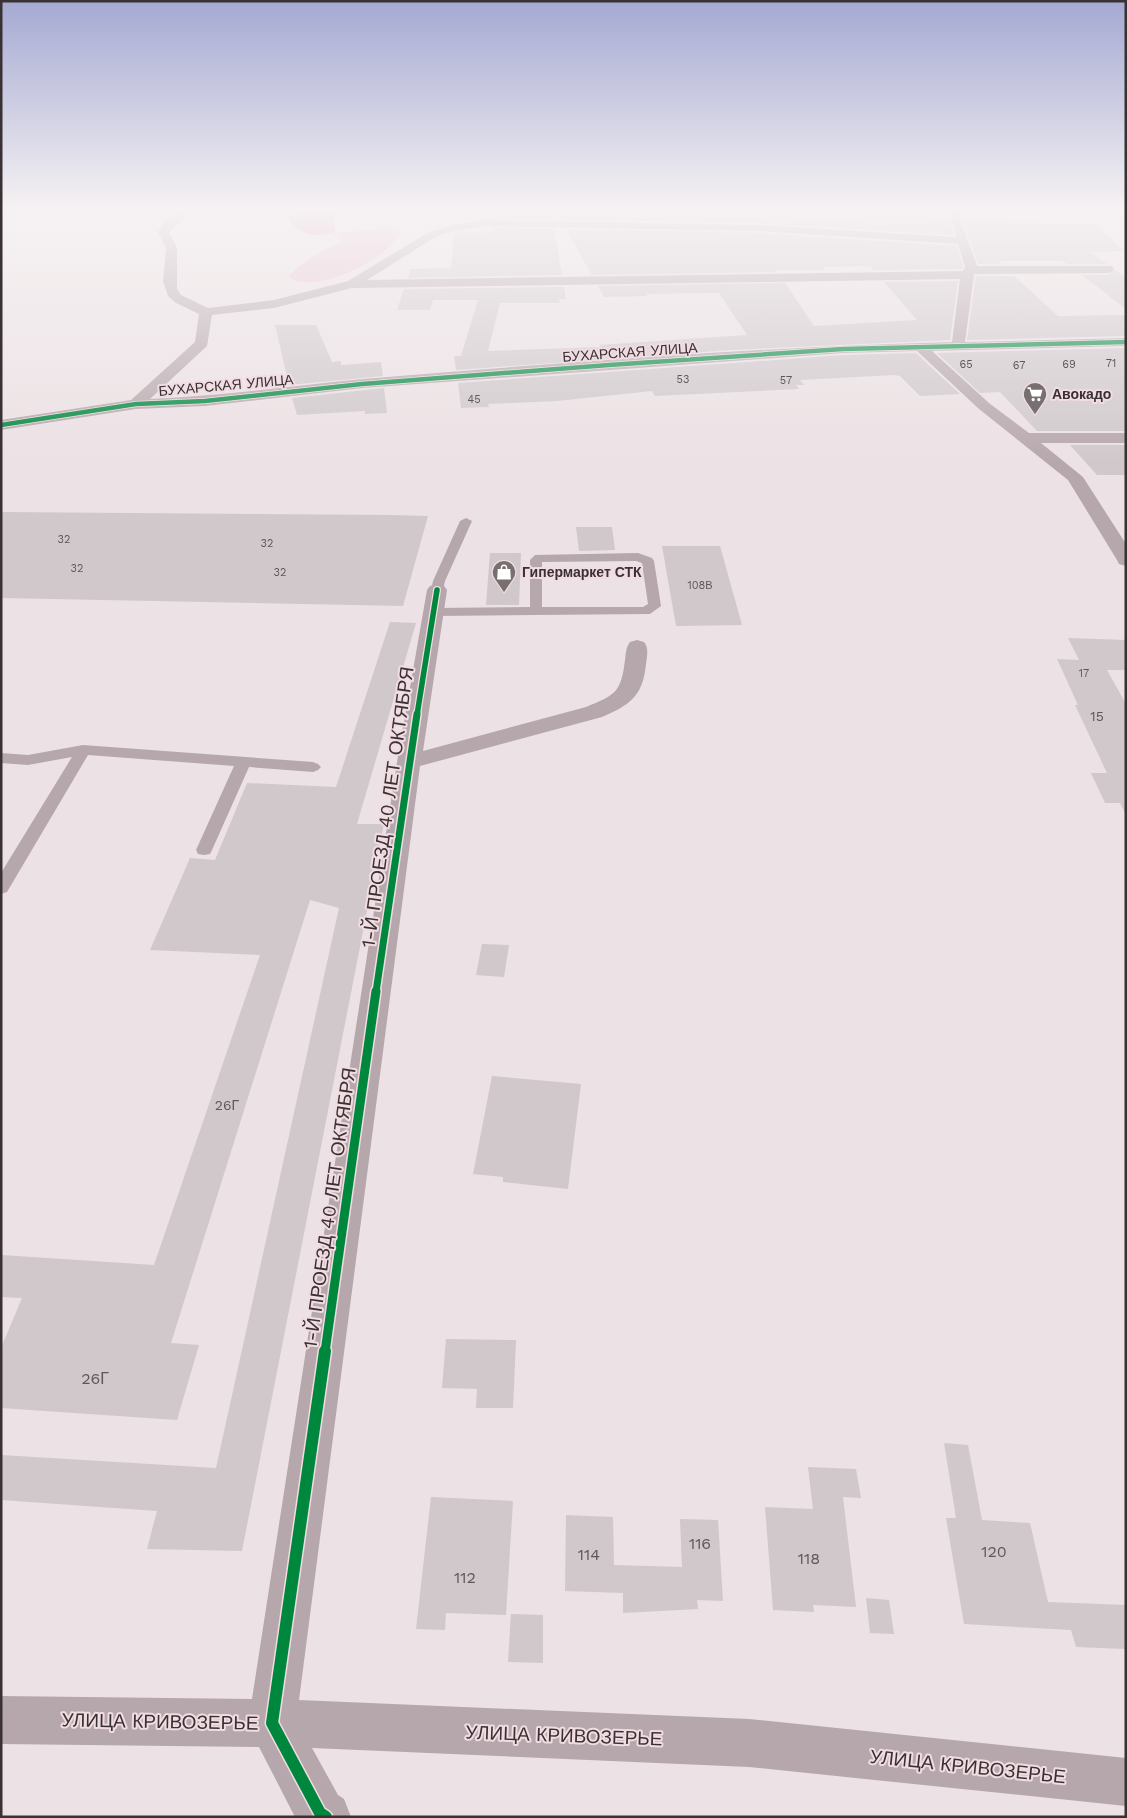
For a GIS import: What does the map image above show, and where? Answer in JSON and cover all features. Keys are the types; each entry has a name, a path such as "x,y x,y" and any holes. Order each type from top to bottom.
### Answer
{"street":[{"path":"174,294 206,312 274,304 314,294"},
{"path":"958,346 965,294"},
{"path":"136,404 202,343 206,312"},
{"name":"БУХАРСКАЯ УЛИЦА","path":"1,425 136,404 205,401 362,384 608,365 843,349 1126,342"},
{"path":"920,347 984,406 1027,438 1074,477 1126,560"},
{"path":"1027,438 1126,438"},
{"name":"1-Й ПРОЕЗД 40 ЛЕТ ОКТЯБРЯ","path":"272,1723 409,762 435,601"},
{"path":"409,762 594,712 611,705 623,698 631,690 634,680 637,646"},
{"name":"УЛИЦА КРИВОЗЕРЬЕ","path":"1,1720 272,1723 749,1743 1126,1782"},
{"path":"272,1723 320,1813 326,1817"}],"lane":[{"path":"466,521 439,581 435,601 536,612 650,610 655,606 648,560 638,556 539,558 536,560 536,612"},
{"path":"1,888 82,750"},
{"path":"1,758 28,760 82,750 313,767"},
{"path":"204,850 243,762"}],"building":[{"path":"402,294 565,294 566,299 559,299 560,303 500,303 488,351 601,347 599,345 747,335 720,294 792,294 814,326 917,320 894,294 956,294 950,340 731,350 456,370 454,356 461,356 478,300 433,300 430,310 397,310"},
{"path":"602,294 659,294 647,294 647,296 604,297"},
{"path":"973,294 1034,294 1058,316 1126,315 1126,336 967,340"},
{"path":"1106,294 1126,294 1126,309"},
{"path":"275,325 316,325 332,362 341,361 341,365 381,362 383,376 289,385"},
{"path":"1126,348 1126,431 1037,431 1000,392 980,393 937,353"},
{"path":"916,353 960,394 920,396 900,376 895,375 800,380 804,385 796,385 799,389 655,396 652,391 557,401 488,404 489,407 461,408 458,383 843,355"},
{"path":"384,388 387,413 365,414 365,411 297,415 292,398"},
{"path":"1070,445 1126,445 1126,475 1097,475"},
{"path":"1,512 428,516 403,606 1,598"},
{"path":"576,527 612,527 615,550 579,551"},
{"path":"662,546 720,546 742,625 676,626"},
{"path":"490,553 521,553 519,605 486,605"},
{"path":"390,622 416,623 357,824 384,824 242,1551 147,1549 157,1511 1,1500 1,1455 216,1468 339,908 310,900 171,1343 199,1345 177,1420 1,1408 1,1348 22,1298 1,1297 1,1255 154,1265 260,955 150,950 190,858 215,860 247,783 336,787"},
{"path":"1068,638 1126,640 1125,670 1107,670 1126,704 1126,815 1120,803 1105,803 1091,773 1107,773 1075,705 1078,705 1057,659 1079,660"},
{"path":"482,944 509,945 504,977 476,975"},
{"path":"492,1076 581,1084 568,1189 503,1182 503,1177 473,1174"},
{"path":"446,1339 516,1340 513,1408 476,1408 477,1389 442,1388"},
{"path":"944,1443 968,1445 982,1520 1030,1523 1048,1602 1126,1605 1126,1649 1076,1647 1071,1630 964,1624 946,1518 956,1518"},
{"path":"808,1467 856,1469 861,1498 843,1497 856,1607 813,1605 814,1612 773,1610 765,1507 813,1509"},
{"path":"431,1497 513,1501 506,1615 446,1613 445,1630 416,1629"},
{"path":"566,1515 613,1517 614,1565 682,1567 680,1519 718,1520 723,1601 697,1600 698,1609 623,1613 623,1593 565,1591"},
{"path":"866,1598 889,1600 894,1634 870,1633"},
{"path":"511,1614 543,1615 543,1663 508,1662"}],"cycle path":[{"path":"1,425 136,404 205,401 362,384 609,365 843,349 1126,342"},
{"path":"326,1817 320,1813 272,1723 409,762 437,590"}],"place":[{"name":"Авокадо","path":"1035,415"},
{"name":"Гипермаркет СТК","path":"504,593"}]}
